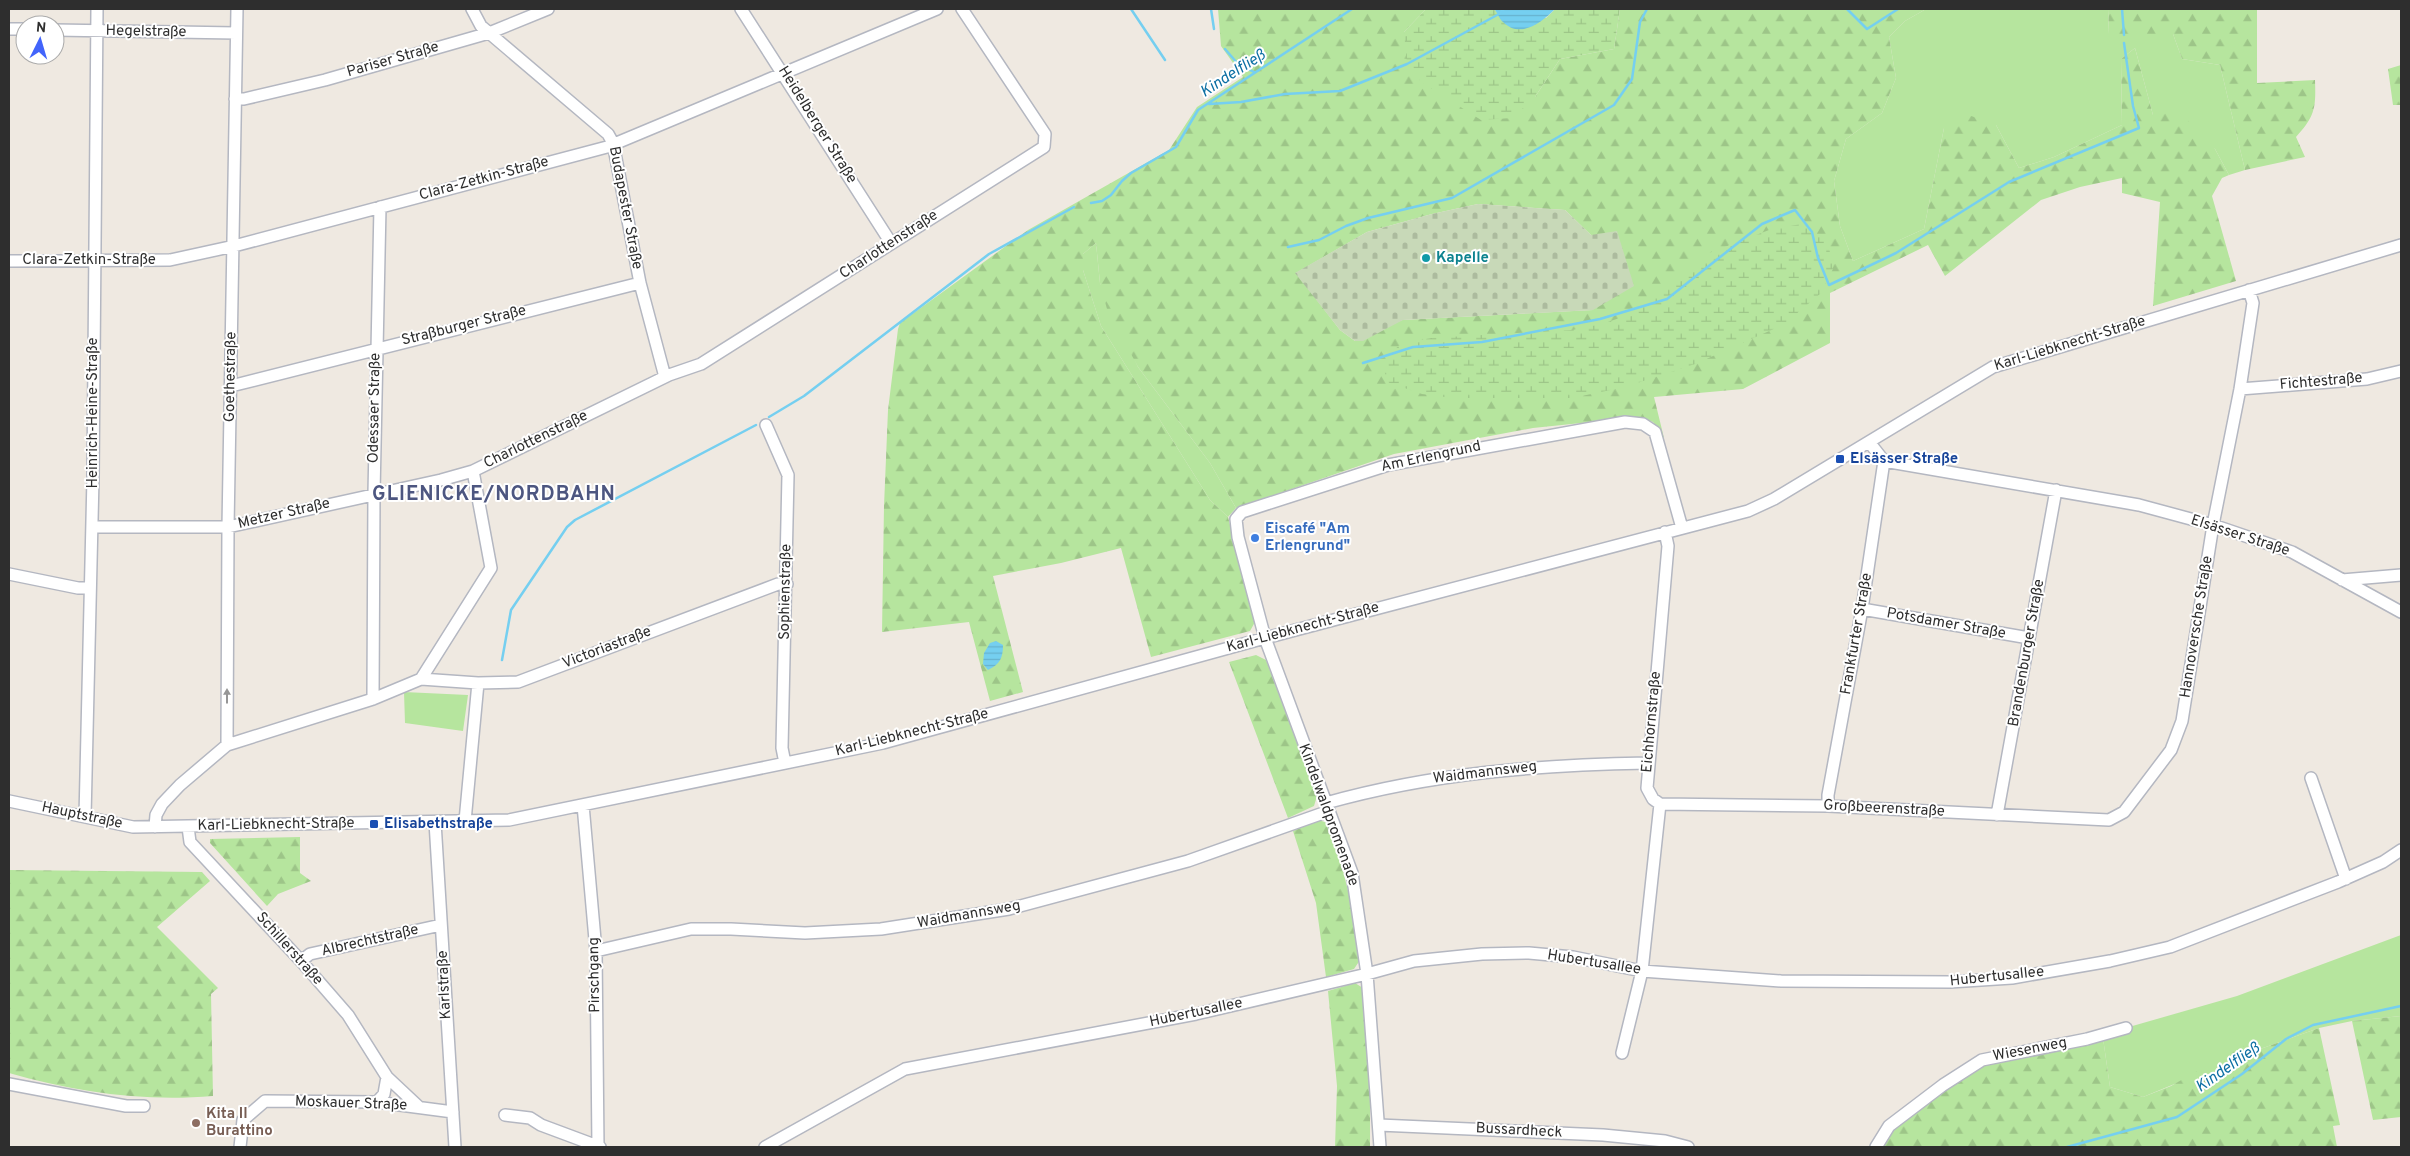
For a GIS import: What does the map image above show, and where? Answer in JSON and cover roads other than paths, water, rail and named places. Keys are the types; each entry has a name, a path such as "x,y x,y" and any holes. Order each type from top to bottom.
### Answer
{"street":[{"name":"Heinrich-Heine-Straße","path":"85,817 87,804 92,527 97,9"},
{"name":"Goethestraße","path":"227,745 228,527 237,9"},
{"name":"Budapester Straße","path":"472,9 481,26 608,134 613,143 640,283 665,377"},
{"name":"Pariser Straße","path":"235,99 244,99 325,80 489,33 548,9"},
{"name":"Heidelberger Straße","path":"741,9 891,243"},
{"name":"Clara-Zetkin-Straße","path":"9,261 170,260 234,246 607,147 937,9"},
{"name":"Charlottenstraße","path":"421,679 492,568 473,470 665,377 701,364 1044,147 1045,134 962,9"},
{"name":"Hegelstraße","path":"65,30 236,33"},
{"name":"Odessaer Straße","path":"373,699 376,348 380,207"},
{"name":"Karl-Liebknecht-Straße","path":"155,827 509,820 883,742 1761,506 1993,367 2401,245"},
{"name":"Straßburger Straße","path":"231,386 640,283"},
{"name":"Hannoversche Straße","path":"2109,820 2124,812 2171,750 2177,739 2182,720 2213,525 2240,389 2253,303 2249,290"},
{"name":"Fichtestraße","path":"2240,389 2367,379 2401,371"},
{"name":"Am Erlengrund","path":"1265,638 1238,537 1236,524 1238,515 1242,512 1388,465 1624,422 1642,424 1654,432 1682,528"},
{"name":"Sophienstraße","path":"766,425 788,475 782,748 785,763"},
{"path":"1869,442 1884,461"},
{"name":"Elsässer Straße","path":"1884,461 2139,505 2213,525 2292,552 2401,612"},
{"name":"Frankfurter Straße","path":"1828,806 1828,795 1862,609 1884,461"},
{"name":"Metzer Straße","path":"92,527 228,527 442,480 473,470"},
{"name":"Brandenburger Straße","path":"1997,815 2056,490"},
{"name":"Eichhornstraße","path":"1660,804 1653,799 1647,788 1668,546 1665,532"},
{"path":"9,574 78,588 90,588"},
{"path":"2342,580 2401,575"},
{"name":"Victoriastraße","path":"421,679 478,683 518,682 778,584 787,584"},
{"name":"Potsdamer Straße","path":"1862,609 2029,638"},
{"name":"Kindelwaldpromenade","path":"1265,638 1352,872 1367,974 1380,1147"},
{"path":"155,827 156,815 162,804 180,785 227,745 373,699 421,679"},
{"path":"465,821 478,683"},
{"name":"Waidmannsweg","path":"596,951 691,929 805,933 881,929 1009,909 1188,861 1374,789 1463,773 1564,764 1648,763"},
{"path":"2311,778 2346,878"},
{"name":"Hauptstraße","path":"9,801 122,825 155,827"},
{"path":"1622,1053 1642,971 1660,804"},
{"name":"Großbeerenstraße","path":"1660,804 1828,806 2109,820"},
{"name":"Pirschgang","path":"583,805 596,951 599,1147"},
{"name":"Karlstraße","path":"435,822 455,1147"},
{"name":"Schillerstraße","path":"188,827 190,842 301,961 348,1015 387,1077 419,1107"},
{"name":"Hubertusallee","path":"765,1147 905,1069 1196,1014 1367,974 1414,961 1500,954 1573,957 1642,971 1781,981 1950,982 2012,978 2110,961 2170,947 2346,878 2383,862 2401,850"},
{"name":"Albrechtstraße","path":"301,961 310,954 370,943 441,925"},
{"name":"Wiesenweg","path":"1876,1147 1889,1126 1943,1085 1982,1060 2087,1039 2126,1028"},
{"path":"377,1102 384,1094 387,1077"},
{"path":"9,1084 126,1106 144,1106"},
{"name":"Moskauer Straße","path":"240,1147 243,1120 252,1110 265,1101 377,1102 453,1112"},
{"path":"505,1115 530,1118 541,1125 599,1147"},
{"name":"Bussardheck","path":"1379,1125 1603,1135 1665,1141 1688,1147"},
{"path":"1600,1147 1603,1135"}],"water":[{"path":"1494,9 1555,9 1537,24 1523,29 1516,29 1503,22"},
{"path":"996,641 1003,645 1002,654 998,663 988,670 983,664 984,653 990,643"}],"waterway":[{"name":"Kindelfließ","path":"1131,9 1165,60"},
{"name":"Kindelfließ","path":"1211,9 1214,29"},
{"name":"Kindelfließ","path":"1091,203 1102,201 1111,195 1131,173 1176,147 1198,110 1352,9"},
{"path":"1209,104 1241,102 1285,94 1340,91 1407,64 1499,14 1504,9"},
{"path":"1288,247 1319,240 1346,226 1368,218 1452,198 1614,105 1632,79 1640,22 1647,9"},
{"path":"1847,9 1867,29 1898,9"},
{"path":"2122,9 2124,35"},
{"path":"1363,363 1413,347 1482,342 1600,319 1667,299 1762,224 1795,210 1812,232 1818,258 1829,285 1896,253 2009,182 2139,128 2133,106 2124,43"},
{"path":"1225,49 1238,64 1254,72"},
{"path":"769,417 804,396 989,254 1074,207"},
{"path":"502,660 511,610 567,527 575,520 756,425"},
{"name":"Kindelfließ","path":"2067,1147 2177,1117 2242,1074 2286,1039 2313,1025 2401,1006"}],"place":[{"name":"Kapelle","path":"1426,258"},
{"name":"Elsässer Straße","path":"1840,459"},
{"name":"Eiscafé \"Am Erlengrund\"","path":"1255,538"},
{"name":"Elisabethstraße","path":"374,824"},
{"name":"Kita II Burattino","path":"196,1123"}],"district":[{"name":"GLIENICKE/NORDBAHN","path":"494,495"}]}
